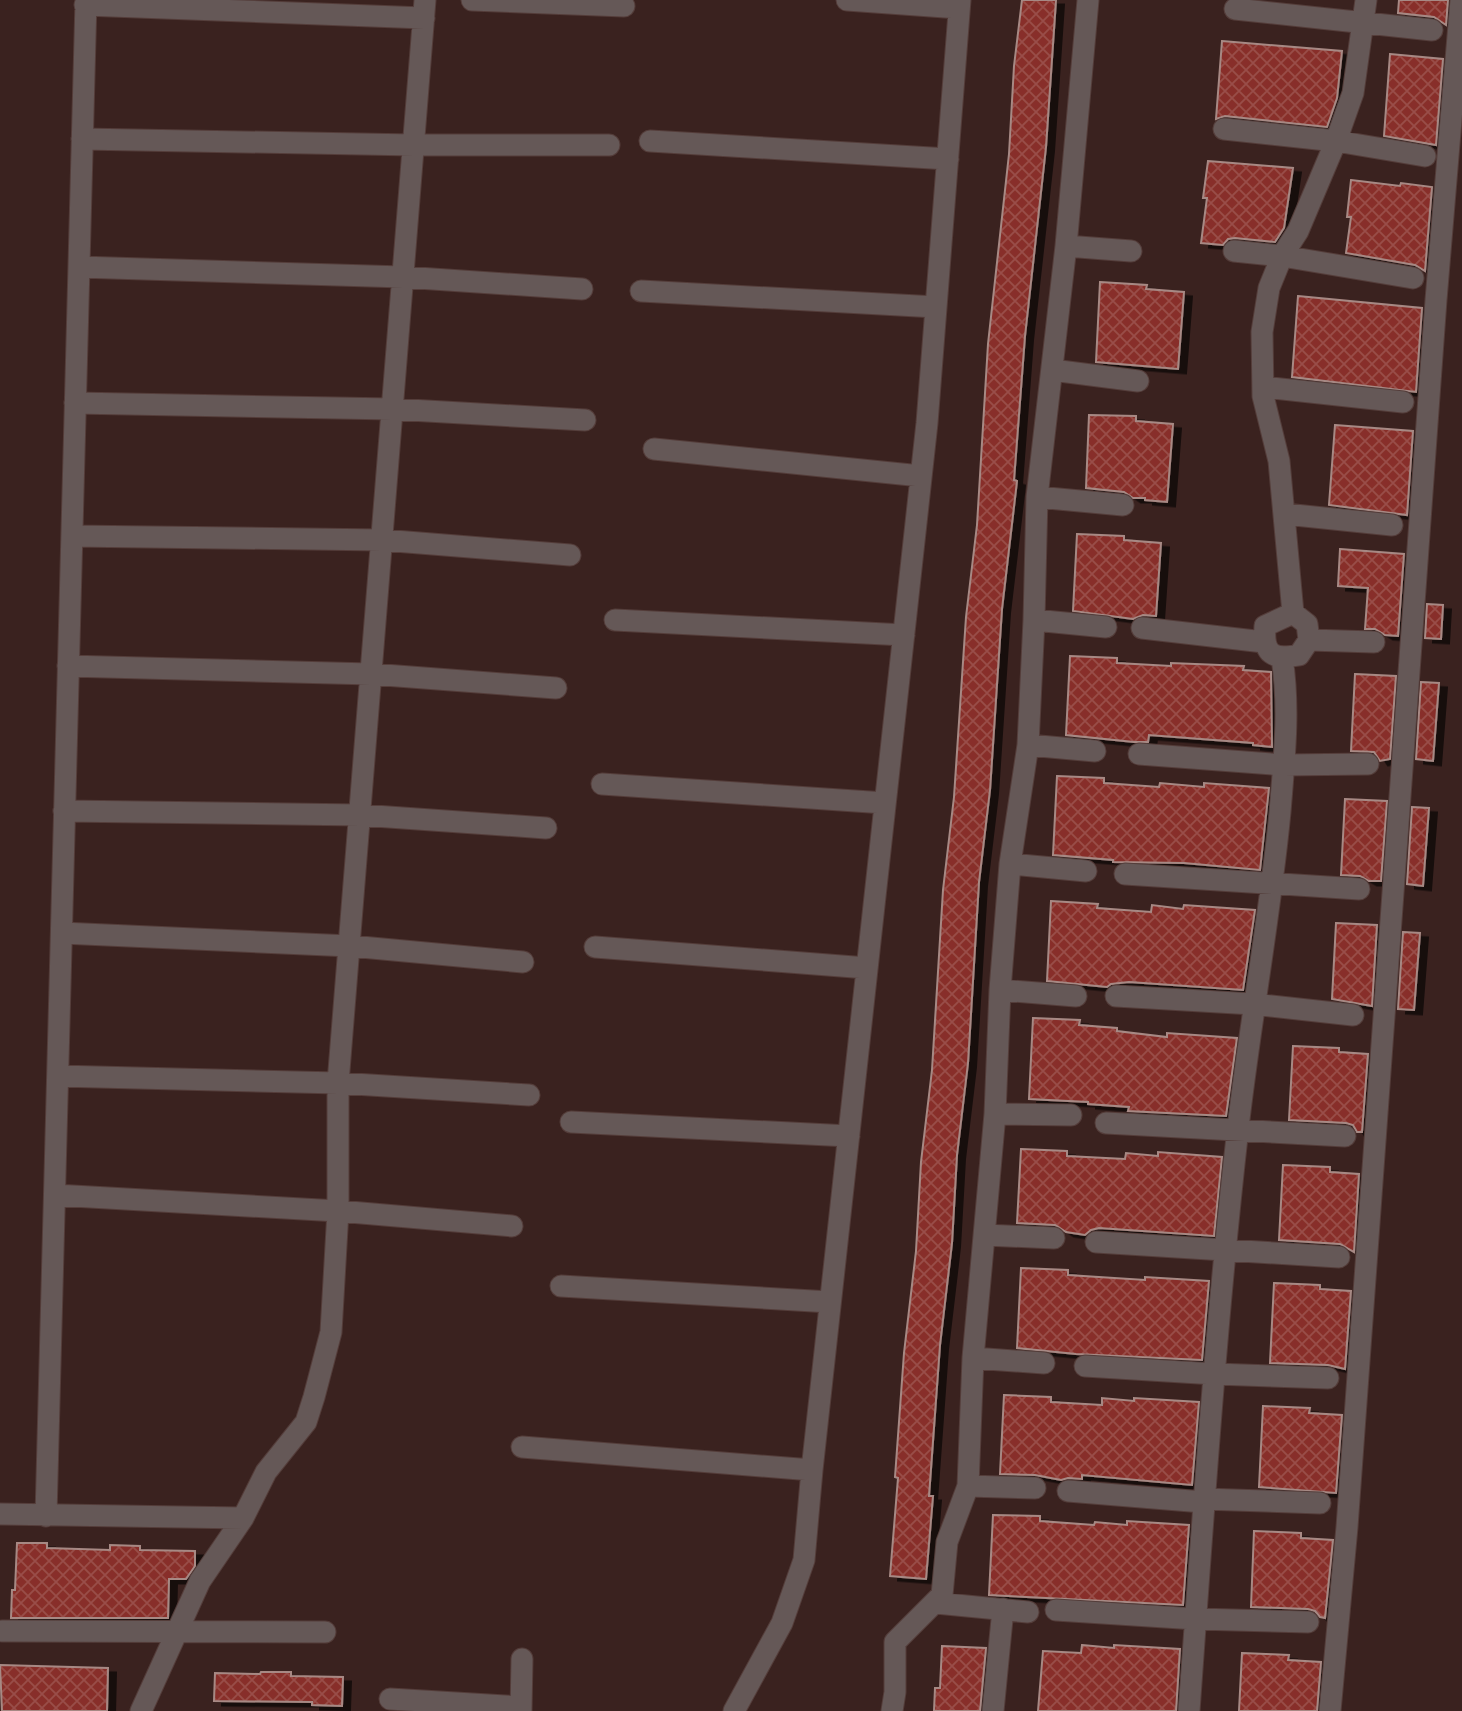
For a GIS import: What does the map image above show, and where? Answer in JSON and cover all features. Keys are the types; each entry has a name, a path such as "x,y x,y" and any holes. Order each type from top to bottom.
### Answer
{"street":[{"path":"472,0 624,6"},
{"path":"739,1702 782,1623 804,1560 811,1470 921,476 960,4 847,0"},
{"path":"892,1711 895,1692 895,1642 936,1604 942,1595 947,1542 968,1486 973,1358 995,1114 1000,990 1010,864 1028,745 1037,497 1066,246 1088,0"},
{"path":"1293,613 1265,626 1264,642 1271,653 1282,658 1300,655 1309,640 1307,624 1293,613 1279,461 1264,396 1262,332 1269,288 1282,256 1298,231 1353,93 1366,0"},
{"path":"1331,1711 1347,1527 1435,314 1461,0"},
{"path":"47,1516 85,3 425,9 338,1083 338,1211 331,1332 306,1422 266,1472 243,1518 200,1581 141,1711"},
{"path":"1235,9 1432,30"},
{"path":"1224,129 1336,141 1425,156"},
{"path":"82,139 414,145 609,145"},
{"path":"650,141 948,159"},
{"path":"1066,246 1131,251"},
{"path":"1234,251 1282,256 1413,278"},
{"path":"79,267 403,276 582,289"},
{"path":"641,291 936,307"},
{"path":"1052,370 1138,381"},
{"path":"1264,387 1403,402"},
{"path":"75,403 392,409 584,420"},
{"path":"654,449 921,476"},
{"path":"1037,497 1123,505"},
{"path":"1285,514 1392,525"},
{"path":"72,536 382,540 570,555"},
{"path":"615,620 904,635"},
{"path":"1034,620 1106,627"},
{"path":"1142,628 1264,642"},
{"path":"1309,640 1374,642"},
{"path":"1189,1711 1203,1501 1237,1130 1253,1004 1273,884 1284,765 1286,681 1282,658"},
{"path":"68,666 371,674 556,688"},
{"path":"1028,745 1095,751"},
{"path":"1139,754 1284,765 1368,764"},
{"path":"602,784 885,803"},
{"path":"65,811 360,815 546,828"},
{"path":"1010,864 1087,871"},
{"path":"1125,874 1359,889"},
{"path":"62,933 349,946 523,962"},
{"path":"595,947 867,968"},
{"path":"1000,990 1076,996"},
{"path":"1116,996 1253,1004 1353,1015"},
{"path":"58,1076 338,1083 529,1096"},
{"path":"995,1114 1071,1115"},
{"path":"571,1122 849,1136"},
{"path":"1106,1123 1345,1136"},
{"path":"55,1195 338,1211 512,1226"},
{"path":"985,1235 1054,1238"},
{"path":"1096,1242 1339,1257"},
{"path":"561,1286 830,1303"},
{"path":"973,1358 1044,1363"},
{"path":"1085,1366 1328,1378"},
{"path":"522,1447 811,1470"},
{"path":"968,1486 1035,1488"},
{"path":"1068,1491 1203,1501 1320,1503"},
{"path":"0,1514 243,1518"},
{"path":"936,1604 1028,1612"},
{"path":"993,1711 1003,1609"},
{"path":"1056,1610 1196,1619 1308,1622"},
{"path":"2,1631 325,1632"},
{"path":"390,1699 521,1709 522,1659"}],"building":[{"path":"1022,0 1056,0 1046,147 1025,336 1014,480 1017,481 1002,609 990,790 979,882 968,1063 940,1345 926,1579 890,1576 898,1478 895,1477 904,1353 916,1251 921,1162 932,1070 943,890 954,797 966,617 977,525 988,344 1009,154 1014,66"},
{"path":"1399,0 1448,0 1446,25 1434,17 1398,13"},
{"path":"1222,41 1342,51 1337,98 1327,127 1225,116 1216,119"},
{"path":"1390,54 1443,59 1436,145 1384,136"},
{"path":"1208,161 1293,168 1284,228 1275,242 1235,238 1228,239 1223,245 1201,243 1207,198 1203,198"},
{"path":"1351,180 1432,187 1425,271 1415,265 1346,253 1351,217 1347,217"},
{"path":"1100,282 1147,285 1146,289 1184,292 1178,369 1096,362"},
{"path":"1298,296 1422,308 1416,392 1292,377"},
{"path":"1089,415 1136,416 1136,421 1173,424 1167,502 1133,498 1124,492 1086,488"},
{"path":"1335,425 1413,431 1407,515 1329,505"},
{"path":"1077,534 1124,536 1124,540 1161,543 1156,616 1143,615 1133,619 1073,611"},
{"path":"1340,549 1404,554 1398,636 1365,629 1368,588 1338,586"},
{"path":"1427,604 1443,605 1441,639 1425,638"},
{"path":"1070,656 1117,658 1117,663 1244,666 1243,670 1271,672 1272,747 1253,743 1149,735 1148,742 1134,742 1066,735"},
{"path":"1355,674 1396,676 1390,759 1380,761 1374,752 1351,751"},
{"path":"1421,682 1439,683 1433,761 1416,759"},
{"path":"1057,776 1104,778 1104,783 1159,787 1160,783 1204,787 1204,783 1269,788 1260,870 1184,863 1113,862 1053,855"},
{"path":"1345,799 1387,801 1381,881 1341,875"},
{"path":"1412,807 1429,808 1423,886 1407,884"},
{"path":"1051,901 1098,904 1097,908 1151,912 1152,905 1183,909 1184,905 1255,910 1243,990 1129,982 1107,987 1047,981"},
{"path":"1336,923 1377,925 1372,1006 1332,999"},
{"path":"1403,932 1420,933 1414,1010 1398,1009"},
{"path":"1033,1018 1080,1020 1079,1025 1117,1028 1117,1031 1167,1037 1167,1033 1237,1038 1226,1116 1128,1111 1129,1107 1029,1099"},
{"path":"1293,1046 1339,1048 1339,1052 1368,1054 1362,1132 1357,1132 1353,1125 1346,1123 1289,1120"},
{"path":"1021,1149 1067,1151 1067,1156 1125,1159 1126,1153 1158,1156 1158,1152 1222,1157 1214,1236 1099,1228 1085,1235 1066,1232 1055,1225 1017,1223"},
{"path":"1283,1165 1330,1167 1330,1172 1359,1174 1354,1252 1340,1244 1279,1240"},
{"path":"1021,1268 1068,1270 1068,1275 1209,1281 1202,1360 1076,1354 1017,1348"},
{"path":"1274,1283 1320,1285 1320,1289 1351,1291 1345,1369 1328,1365 1270,1363"},
{"path":"1004,1395 1051,1397 1051,1402 1102,1405 1102,1398 1199,1402 1192,1485 1082,1475 1082,1479 1061,1480 1035,1475 1000,1474"},
{"path":"1263,1406 1310,1408 1309,1413 1342,1415 1336,1493 1259,1487"},
{"path":"993,1515 1040,1516 1040,1521 1094,1525 1095,1522 1127,1525 1127,1521 1189,1525 1183,1605 989,1595"},
{"path":"1254,1531 1301,1533 1301,1538 1333,1540 1325,1618 1308,1609 1251,1607"},
{"path":"17,1543 47,1543 47,1548 110,1550 110,1545 140,1546 140,1550 195,1551 195,1566 186,1579 169,1579 168,1618 11,1618"},
{"path":"1082,1645 1180,1649 1176,1711 1038,1711 1043,1651 1081,1653"},
{"path":"942,1646 986,1648 980,1711 934,1711 935,1688 940,1688"},
{"path":"1242,1653 1289,1655 1288,1660 1321,1662 1317,1711 1239,1711"},
{"path":"0,1665 108,1668 107,1711 2,1711"},
{"path":"291,1672 291,1676 343,1677 342,1706 312,1705 312,1702 214,1701 215,1673"}]}
